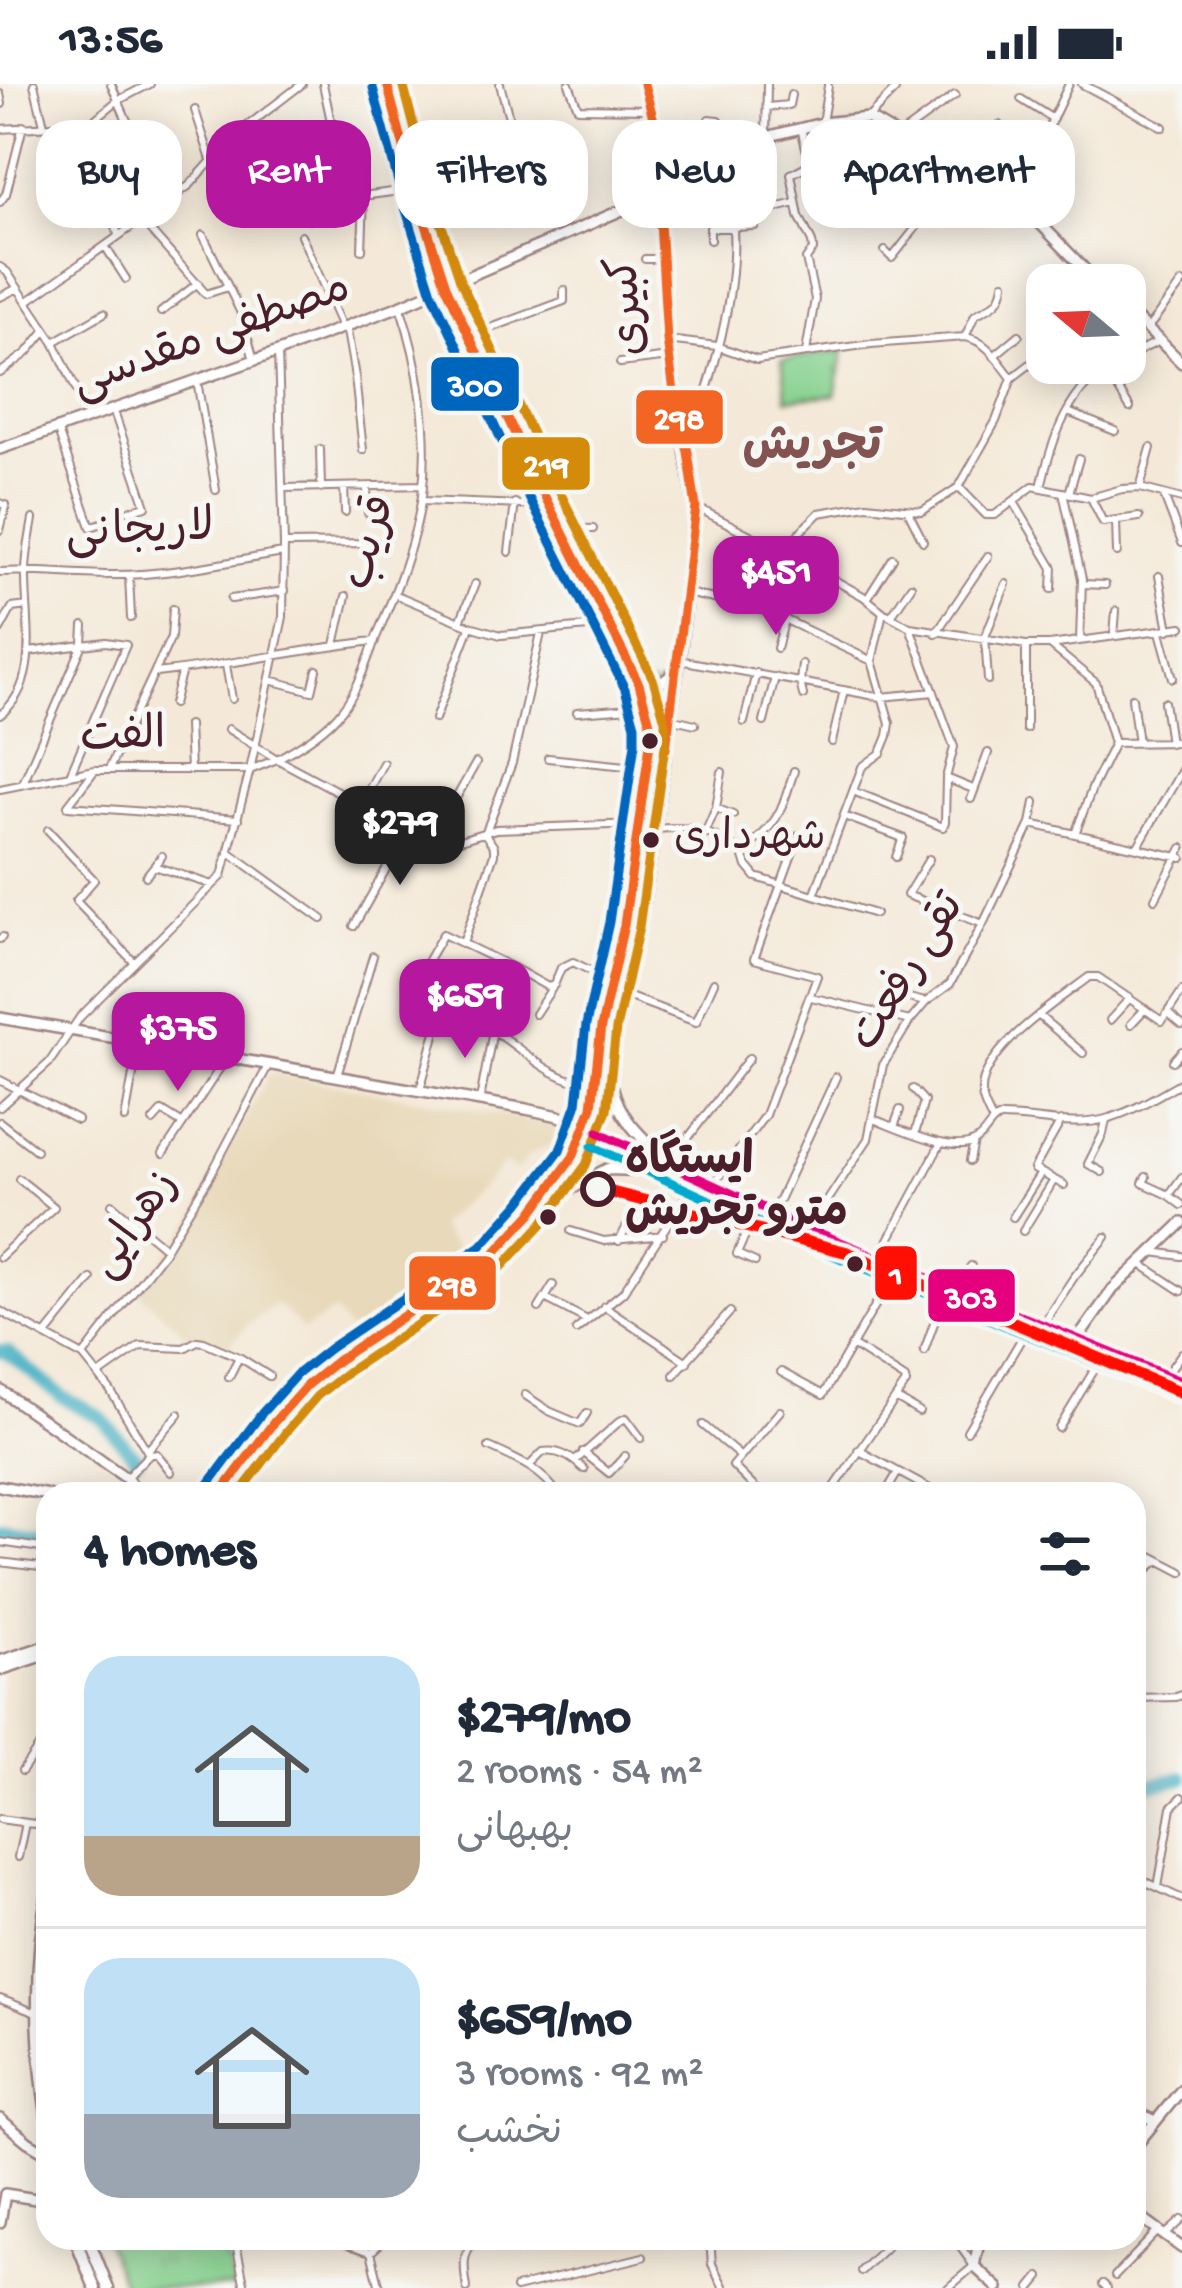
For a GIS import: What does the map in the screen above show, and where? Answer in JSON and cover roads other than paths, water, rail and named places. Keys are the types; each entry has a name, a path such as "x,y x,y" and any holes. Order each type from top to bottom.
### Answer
{"main road":[{"name":"کبیری","path":"644,84 653,120"},
{"path":"392,85 400,120"},
{"path":"850,120 872,120"},
{"path":"777,134 801,128"},
{"name":"مصطفی مقدسی","path":"0,449 400,306 612,214"},
{"path":"243,1482 316,1392 486,1276 512,1254 576,1174 592,1130 610,986 624,926 651,733 646,707 628,661 468,336 428,228"},
{"name":"کبیری","path":"592,1130 610,1072 644,902 696,507 669,357 661,228"},
{"path":"1046,228 1077,264"},
{"path":"1148,328 1182,363"},
{"path":"628,661 641,677 656,683 668,679 678,663"},
{"path":"0,1018 559,1116 879,1258 1026,1331 1182,1396"},
{"path":"610,1072 614,1096 626,1119 670,1163"},
{"path":"587,1143 893,1275 1042,1325 1182,1382"},
{"path":"229,1482 274,1422 323,1371 491,1257 587,1143"},
{"path":"639,1166 634,1155 646,1152"},
{"path":"562,1194 608,1169 656,1175"},
{"path":"1077,1340 1113,1289 1182,1222"},
{"path":"0,1391 130,1482"},
{"path":"126,1478 126,1482"},
{"path":"0,1486 36,1493"},
{"path":"0,1666 36,1650"},
{"path":"0,1666 36,1657"},
{"path":"1146,2133 1182,2089"},
{"path":"1170,2104 1182,2113"},
{"path":"1146,2117 1155,2122"},
{"path":"0,2119 36,2146"},
{"path":"0,2222 5,2194 36,2199"},
{"path":"1146,2222 1182,2248"},
{"path":"80,2250 95,2288"},
{"path":"93,2250 108,2288"},
{"path":"977,2250 974,2266 998,2288"}],"street":[{"path":"34,84 43,120"},
{"path":"111,84 126,120"},
{"path":"94,120 150,84"},
{"path":"255,120 302,84"},
{"path":"323,84 331,120"},
{"path":"500,84 508,114"},
{"path":"568,84 578,108 652,109"},
{"path":"767,84 767,120"},
{"path":"1022,99 1053,119 1069,84"},
{"path":"1082,84 1163,127"},
{"path":"822,120 828,86"},
{"path":"868,118 895,90"},
{"path":"0,94 2,104"},
{"path":"767,107 789,105 791,95"},
{"path":"921,120 955,95"},
{"path":"195,110 206,144"},
{"path":"710,119 719,120"},
{"path":"0,129 36,125"},
{"path":"0,202 23,126"},
{"path":"182,191 206,169"},
{"path":"801,169 791,174 796,203 812,242 806,260 814,299 806,352"},
{"path":"777,208 796,203"},
{"path":"116,228 118,235"},
{"path":"28,302 129,228"},
{"path":"148,228 208,295 228,287"},
{"path":"362,250 363,228"},
{"path":"710,228 710,240"},
{"path":"688,452 718,346 734,258 733,228"},
{"path":"885,251 892,258 915,228"},
{"path":"203,235 240,311 254,360"},
{"path":"301,235 344,326 363,450"},
{"path":"105,245 126,278"},
{"path":"645,259 662,259"},
{"path":"0,267 54,341 89,417"},
{"path":"1148,328 1182,283"},
{"path":"161,312 198,284"},
{"path":"965,337 975,314 999,301 1004,284"},
{"path":"0,297 18,288"},
{"path":"468,336 564,301 564,290"},
{"name":"قریب","path":"250,770 304,743 335,718 353,692 394,593 421,501 425,453 420,398 400,306"},
{"path":"54,341 104,314"},
{"path":"0,373 27,353 46,330"},
{"path":"994,356 1019,335"},
{"path":"667,340 718,346 758,360 965,337 986,344 1012,378"},
{"path":"1146,347 1159,340"},
{"path":"0,1107 49,1063 80,1017 222,876 277,654 285,591 278,352"},
{"path":"620,363 669,357"},
{"path":"787,554 799,532 819,513 867,505 908,511 929,508 959,487 996,421 1012,378 1026,367"},
{"path":"197,380 216,490"},
{"path":"1041,487 1055,435 1085,384"},
{"path":"1115,384 1130,408"},
{"path":"113,409 146,506 129,512"},
{"path":"1068,412 1115,431"},
{"path":"57,428 91,527 107,521"},
{"path":"537,481 591,472 586,447"},
{"path":"1140,488 1150,448"},
{"path":"320,449 320,488"},
{"path":"1079,459 1066,493 1082,584 1080,641"},
{"path":"586,473 588,485"},
{"path":"283,488 423,484"},
{"path":"368,486 368,514"},
{"path":"959,487 986,515 994,515 1033,486 1091,497 1140,488 1182,500"},
{"path":"344,487 345,512"},
{"path":"1164,494 1182,543"},
{"path":"1091,497 1103,523 1130,523 1139,517"},
{"path":"421,501 549,506"},
{"path":"1013,501 1053,568 1052,589"},
{"path":"0,503 6,505 0,530"},
{"path":"509,552 514,503"},
{"path":"696,507 910,627 1026,645 1182,627"},
{"path":"908,511 923,541"},
{"path":"0,715 22,692 29,652 26,571 33,519"},
{"path":"1116,520 1117,553"},
{"path":"561,528 593,529"},
{"name":"لاریجانی","path":"0,572 164,573 284,549 377,543"},
{"path":"936,633 988,556"},
{"path":"867,599 893,558"},
{"path":"129,574 131,618"},
{"path":"1159,576 1173,678"},
{"path":"460,622 476,584"},
{"path":"988,680 985,637 1006,584"},
{"path":"1082,584 1105,585"},
{"path":"814,896 862,767 881,753 888,736 890,723 872,661 887,614 911,586"},
{"path":"231,598 285,591"},
{"path":"394,593 501,635 610,625"},
{"path":"687,593 784,619 872,661"},
{"path":"335,645 346,596"},
{"path":"1066,605 1082,605"},
{"path":"0,630 12,608 27,606"},
{"path":"109,769 171,637 172,608"},
{"path":"1114,636 1116,610"},
{"path":"777,649 784,619"},
{"path":"23,782 83,644 84,626"},
{"path":"436,719 470,626"},
{"path":"853,791 943,827 946,778 954,746 910,627"},
{"path":"484,834 512,763 541,633"},
{"path":"156,673 375,641"},
{"path":"29,652 106,642 126,645 71,772"},
{"path":"1026,645 1026,729"},
{"path":"1050,645 1096,683 1114,743 1075,835"},
{"path":"678,663 881,697 934,692"},
{"path":"226,664 232,699"},
{"path":"802,664 803,695"},
{"path":"172,704 182,670"},
{"path":"270,680 312,691 317,670"},
{"path":"745,722 756,674"},
{"path":"764,722 775,677"},
{"path":"832,742 844,690"},
{"path":"1132,698 1138,743"},
{"path":"1164,702 1170,742"},
{"path":"577,712 646,707"},
{"path":"670,718 695,724"},
{"path":"188,725 190,770"},
{"path":"228,729 431,842 444,845 496,830 639,824"},
{"path":"1114,743 1182,742"},
{"path":"971,799 988,753"},
{"path":"548,758 647,768"},
{"path":"362,804 383,763"},
{"path":"431,842 476,763"},
{"path":"94,770 68,806 238,819"},
{"name":"الفت","path":"0,789 94,770 250,770"},
{"path":"1137,848 1182,770"},
{"path":"742,852 768,832 794,771"},
{"path":"706,831 716,808 722,772"},
{"path":"946,778 973,788"},
{"name":"تقی رفعت","path":"809,1229 868,1139 883,1065 910,1021 950,984 1031,824 1035,802"},
{"path":"716,808 733,814"},
{"path":"844,816 903,838 896,857"},
{"path":"1031,824 1179,858"},
{"path":"655,829 690,826 706,831 742,852 752,874 875,914"},
{"path":"48,830 94,880 76,901 134,962"},
{"path":"354,926 408,830"},
{"path":"463,943 494,854 484,834"},
{"path":"712,1185 765,1115 817,976 754,959 799,835"},
{"path":"1155,899 1182,848"},
{"path":"230,852 322,919"},
{"path":"146,876 161,856"},
{"path":"929,859 908,895 983,924"},
{"path":"154,866 213,885"},
{"path":"554,986 442,934 414,984 493,1030 556,1075 595,1084"},
{"path":"535,1013 574,950"},
{"path":"337,1076 373,956"},
{"path":"570,962 610,986"},
{"path":"992,1120 981,1091 987,1072 1014,1036 1089,976 1098,976 1145,1009 1182,1025"},
{"path":"624,995 696,1022 714,982"},
{"path":"1165,1017 1182,991"},
{"path":"888,993 926,1002"},
{"path":"811,997 910,1021"},
{"path":"1110,1020 1130,998"},
{"path":"469,1016 482,999"},
{"path":"1131,1024 1145,1009"},
{"path":"1038,1016 1083,1053"},
{"path":"480,1100 493,1030"},
{"path":"420,1090 434,1035"},
{"path":"125,1119 139,1041"},
{"path":"1173,1060 1182,1051"},
{"path":"163,1154 227,1057"},
{"path":"670,1163 748,1058"},
{"name":"زهرایی","path":"83,1355 166,1248 269,1064"},
{"path":"773,1213 836,1077"},
{"path":"0,1080 77,1120"},
{"path":"970,1161 974,1142 992,1120 1106,1120 1182,1082"},
{"path":"913,1090 924,1101 915,1134"},
{"path":"894,1126 900,1110"},
{"path":"154,1121 162,1111 183,1124"},
{"path":"873,1119 941,1143 974,1142"},
{"path":"1102,1172 1088,1164 1106,1120"},
{"path":"1061,1121 1034,1169 1064,1185"},
{"path":"0,1122 35,1150"},
{"path":"879,1258 941,1143"},
{"path":"1013,1217 1041,1173"},
{"path":"1145,1177 1143,1183 1182,1205"},
{"path":"1169,1195 1182,1177"},
{"path":"0,1257 54,1207 19,1178"},
{"path":"1023,1232 1054,1180"},
{"path":"576,1330 623,1292 691,1190"},
{"path":"112,1204 166,1248"},
{"path":"619,1241 640,1216"},
{"path":"753,1217 736,1254 755,1262"},
{"path":"572,1231 619,1241 663,1235"},
{"path":"1042,1325 1106,1238"},
{"path":"1153,1252 1182,1256"},
{"path":"1141,1264 1182,1291"},
{"path":"924,1351 949,1293 971,1266"},
{"path":"781,1372 823,1396 893,1275"},
{"path":"46,1335 91,1279"},
{"path":"539,1309 553,1285"},
{"path":"545,1298 587,1320"},
{"path":"604,1306 686,1362"},
{"path":"0,1310 83,1355 148,1452 158,1454 171,1472"},
{"path":"674,1375 730,1312"},
{"path":"967,1431 1026,1331"},
{"path":"99,1375 140,1346 184,1348 197,1341 239,1357 269,1376"},
{"path":"838,1482 905,1388 905,1379 852,1345"},
{"path":"1166,1375 1182,1353"},
{"path":"229,1377 239,1357"},
{"path":"1060,1428 1099,1362"},
{"path":"525,1395 580,1424 587,1413"},
{"path":"897,1399 919,1412"},
{"path":"747,1482 733,1466 781,1411"},
{"path":"126,1478 179,1414"},
{"path":"575,1461 626,1418 641,1438"},
{"path":"703,1425 741,1457"},
{"path":"489,1447 530,1466 550,1482"},
{"path":"858,1450 917,1482"},
{"path":"530,1466 542,1452 561,1454 584,1468"},
{"path":"583,1452 609,1473 625,1456"},
{"path":"892,1482 898,1472"},
{"path":"0,1542 36,1547"},
{"path":"1146,1553 1182,1572"},
{"path":"1146,1570 1159,1560"},
{"path":"0,1562 36,1566"},
{"path":"1146,1698 1182,1695"},
{"path":"22,1771 36,1751"},
{"path":"1158,1887 1172,1808 1182,1797"},
{"path":"0,1819 36,1824"},
{"path":"19,1857 25,1822"},
{"path":"1147,1882 1182,1899"},
{"path":"0,2000 36,2013"},
{"path":"1146,2248 1182,2219"},
{"path":"238,2250 245,2288"},
{"path":"365,2250 371,2252 380,2288"},
{"path":"467,2250 463,2261 467,2288"},
{"path":"711,2250 724,2288"},
{"path":"861,2271 883,2250"},
{"path":"948,2288 974,2266 963,2250"},
{"path":"1115,2276 1143,2250"},
{"path":"516,2288 643,2258"},
{"path":"1030,2288 1040,2277"}],"waterway":[{"path":"0,1351 62,1397 101,1418 137,1459"},
{"path":"0,1526 36,1531"},
{"path":"1146,1786 1182,1778"}],"place":[{"name":"شهرداری","path":"651,840"},
{"name":"ایستگاه مترو تجریش","path":"598,1189"}],"district":[{"name":"تجریش","path":"812,449"}]}
